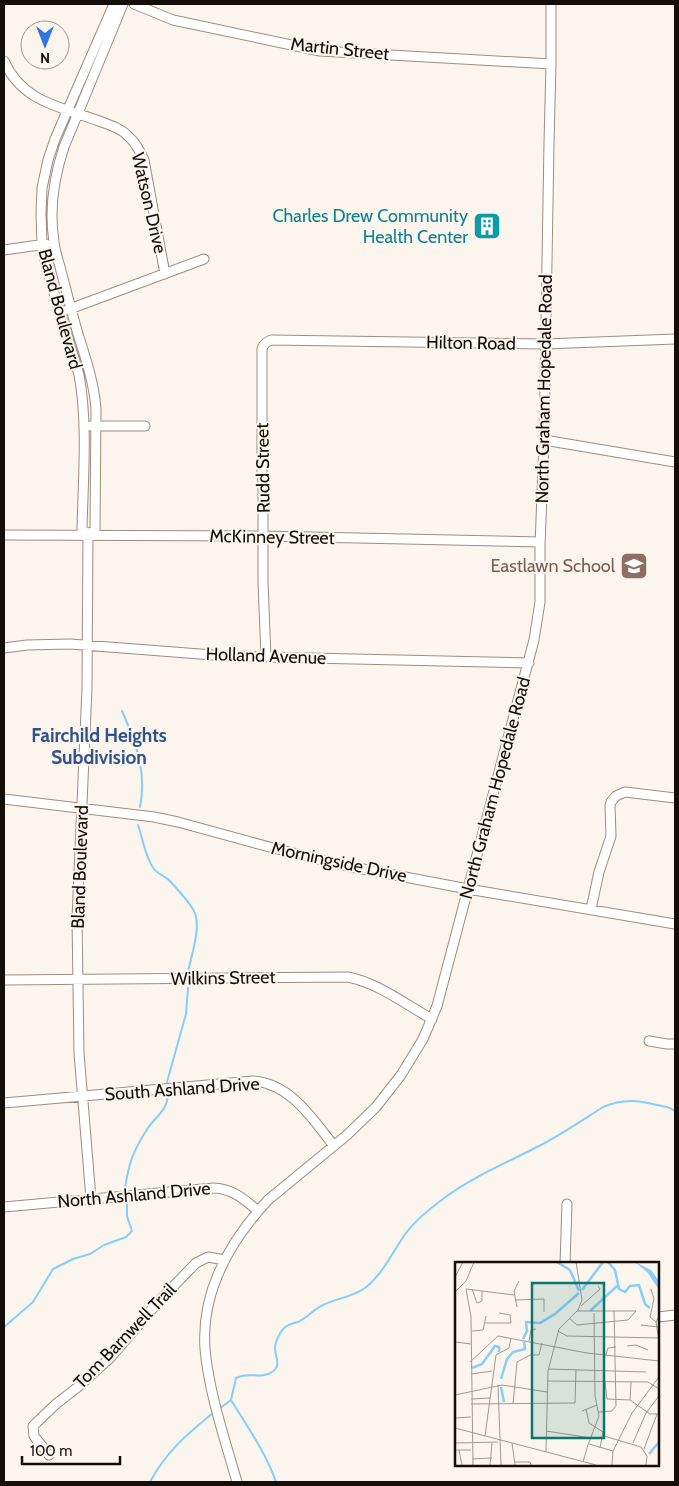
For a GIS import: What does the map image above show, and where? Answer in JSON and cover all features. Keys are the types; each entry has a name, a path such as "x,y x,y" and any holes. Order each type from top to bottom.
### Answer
{"street":[{"name":"Bland Boulevard","path":"88,534 82,530 84,426 79,375 47,270 42,245 41,213 45,175 55,139 114,4"},
{"name":"Bland Boulevard","path":"88,534 95,530 96,409 93,382 70,308 54,243 52,214 55,180 64,147 123,4"},
{"name":"Martin Street","path":"134,4 172,20 320,51 552,64"},
{"name":"North Graham Hopedale Road","path":"237,1482 210,1383 205,1351 209,1300 214,1284 236,1239 268,1200 361,1122 390,1091 413,1057 432,1019 452,953 534,640 540,602 552,64 551,4"},
{"name":"Watson Drive","path":"4,61 15,79 38,99 121,130 129,136 140,150 144,160 165,274"},
{"path":"4,250 54,243"},
{"path":"60,312 204,259"},
{"name":"Hilton Road","path":"267,341 545,344 675,339"},
{"name":"Rudd Street","path":"266,657 262,349 267,341"},
{"path":"84,426 145,426"},
{"path":"544,440 675,462"},
{"name":"Bland Boulevard","path":"88,534 87,688 77,919 79,1053 92,1199"},
{"name":"McKinney Street","path":"4,535 263,536 540,542"},
{"name":"Holland Avenue","path":"4,648 46,644 180,654 529,663"},
{"path":"592,909 599,872 611,836 610,806 614,798 625,792 675,798"},
{"name":"Morningside Drive","path":"4,799 154,817 325,860 468,889 675,924"},
{"name":"Wilkins Street","path":"4,980 348,977 374,985 432,1019"},
{"path":"649,1041 675,1044"},
{"name":"South Ashland Drive","path":"4,1103 198,1085 262,1082 280,1088 298,1102 334,1146"},
{"name":"North Ashland Drive","path":"4,1207 222,1188 236,1194 258,1211"},
{"path":"565,1262 567,1204"},
{"name":"Tom Barnwell Trail","path":"49,1455 34,1436 33,1426 110,1358 160,1300 196,1264 208,1256 225,1260"},
{"path":"659,1317 675,1315"}],"waterway":[{"path":"122,711 139,758 142,782 140,807"},
{"path":"138,825 151,864 156,871 170,881 183,895 194,911 197,925 188,972"},
{"path":"167,1082 186,1014 188,988"},
{"path":"125,1189 134,1152 149,1126 165,1106 168,1095"},
{"path":"231,1400 236,1378 246,1375 264,1375 275,1370 277,1367 275,1346 284,1328 289,1324 298,1322 323,1305 365,1288 382,1269 413,1224 435,1205 462,1186 544,1144 603,1107 620,1102 636,1101 670,1108 675,1111"},
{"path":"4,1327 33,1302 53,1269 73,1259 90,1254 104,1245 126,1237 132,1231 127,1216 127,1204"},
{"path":"231,1400 262,1450 276,1482"},
{"path":"219,1409 231,1400"},
{"path":"150,1482 156,1471 178,1444 213,1413"}],"place":[{"name":"Charles Drew Community Health Center","path":"487,226"},
{"name":"Eastlawn School","path":"634,566"}],"district":[{"name":"Fairchild Heights Subdivision","path":"99,746"}]}
